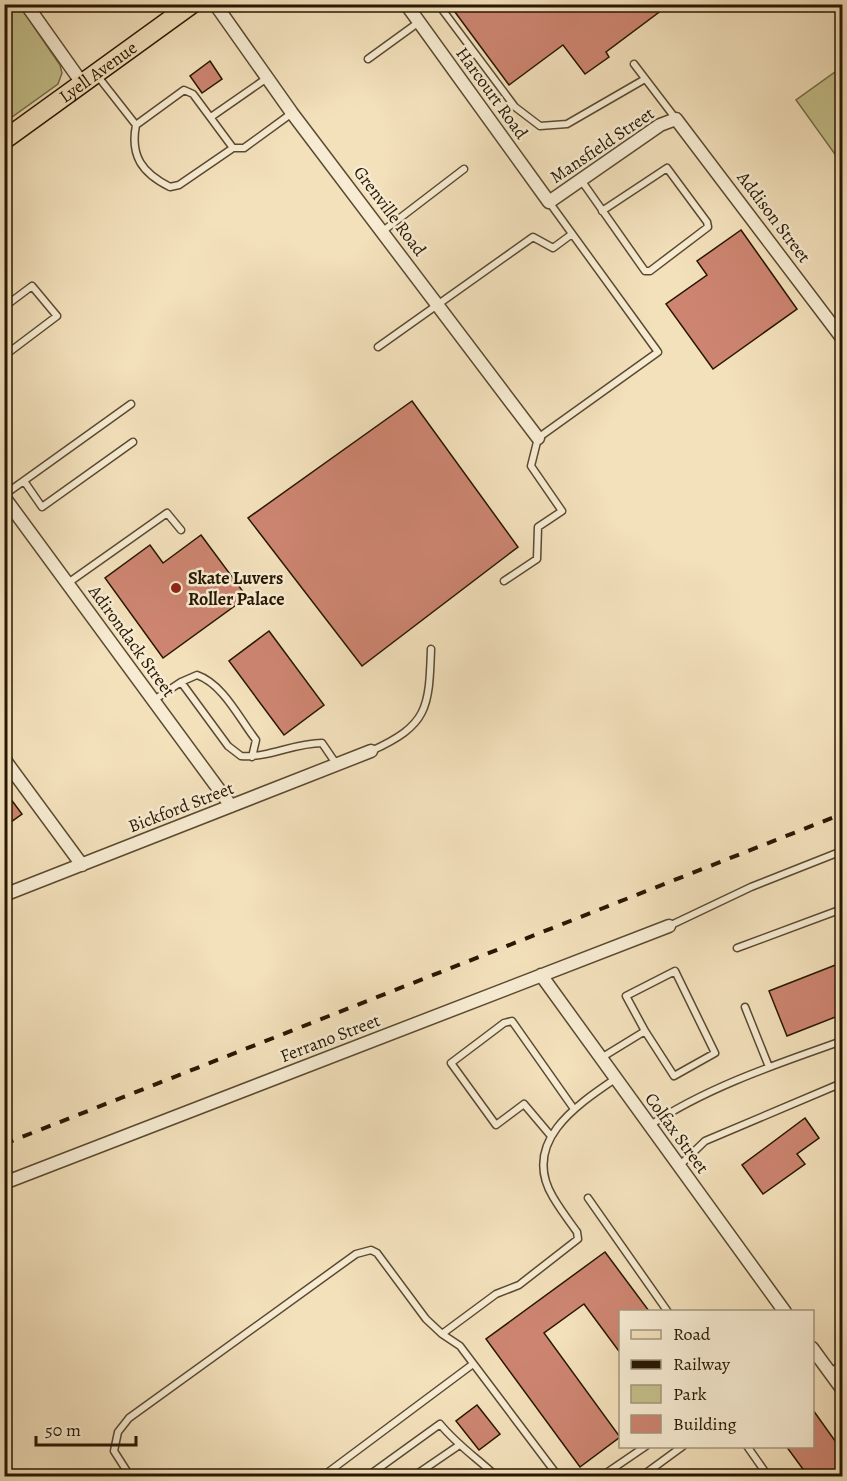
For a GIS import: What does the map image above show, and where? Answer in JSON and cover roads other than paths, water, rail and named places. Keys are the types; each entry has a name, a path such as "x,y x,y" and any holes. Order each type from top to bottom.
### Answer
{"main road":[{"name":"Lyell Avenue","path":"4,140 192,4"}],"street":[{"path":"26,4 89,78"},
{"name":"Grenville Road","path":"215,4 292,113 538,438"},
{"name":"Harcourt Road","path":"406,4 549,202"},
{"name":"Mansfield Street","path":"549,202 660,125 676,119"},
{"name":"Addison Street","path":"676,119 843,338"},
{"name":"Adirondack Street","path":"4,496 231,806"},
{"name":"Bickford Street","path":"4,895 371,751"},
{"path":"4,759 82,865"},
{"name":"Ferrano Street","path":"4,1183 669,926"},
{"name":"Colfax Street","path":"541,975 784,1310"},
{"path":"814,1350 843,1389"}],"lane":[{"path":"438,4 515,107 540,126 567,124 645,79"},
{"path":"368,59 419,22"},
{"path":"634,64 676,119"},
{"path":"89,78 136,125"},
{"path":"211,117 267,78"},
{"path":"234,148 193,94 184,90 136,125 132,144 140,162 155,180 170,187 179,185 234,148 244,148 292,113"},
{"path":"580,180 602,211 645,271 650,271 708,227 707,222 667,168 602,211"},
{"path":"383,231 464,169"},
{"path":"504,581 537,559 538,527 562,510 531,466 538,438 658,352 549,202"},
{"path":"378,347 533,237 554,248 573,234"},
{"path":"4,307 32,286 57,316 4,356"},
{"path":"4,496 131,404"},
{"path":"24,481 42,507 133,442"},
{"path":"68,583 167,513 181,530"},
{"path":"371,751 401,738 419,720 429,694 431,650"},
{"path":"154,700 181,682 197,675 215,686 256,740 252,757"},
{"path":"181,682 228,746 241,756 252,757 307,743 322,743 337,765"},
{"path":"669,926 751,887 843,851"},
{"path":"737,948 843,909"},
{"path":"675,971 715,1053 674,1076 645,1031 626,996 675,971"},
{"path":"745,1007 769,1067"},
{"path":"551,1136 524,1104 496,1125 451,1063 504,1023 512,1022 574,1109"},
{"path":"600,1059 645,1031"},
{"path":"649,1126 676,1108 769,1067 843,1041"},
{"path":"442,1334 496,1294 519,1285 579,1239 548,1185 543,1167 545,1148 551,1136 574,1109 615,1079"},
{"path":"679,1166 705,1141 843,1083"},
{"path":"588,1198 667,1310"},
{"path":"130,1476 114,1451 118,1432 129,1418 356,1254 371,1250 378,1253 426,1319 460,1346 558,1476"},
{"path":"323,1476 345,1462 473,1364"},
{"path":"830,1373 843,1364"},
{"path":"368,1476 440,1424 458,1446 472,1454 496,1476"},
{"path":"414,1476 458,1446"},
{"path":"602,1476 643,1448"},
{"path":"642,1476 680,1448"},
{"path":"748,1448 768,1476"}],"railway":[{"path":"4,1144 842,814"}],"place":[{"name":"Skate Luvers Roller Palace","path":"176,588"}]}
